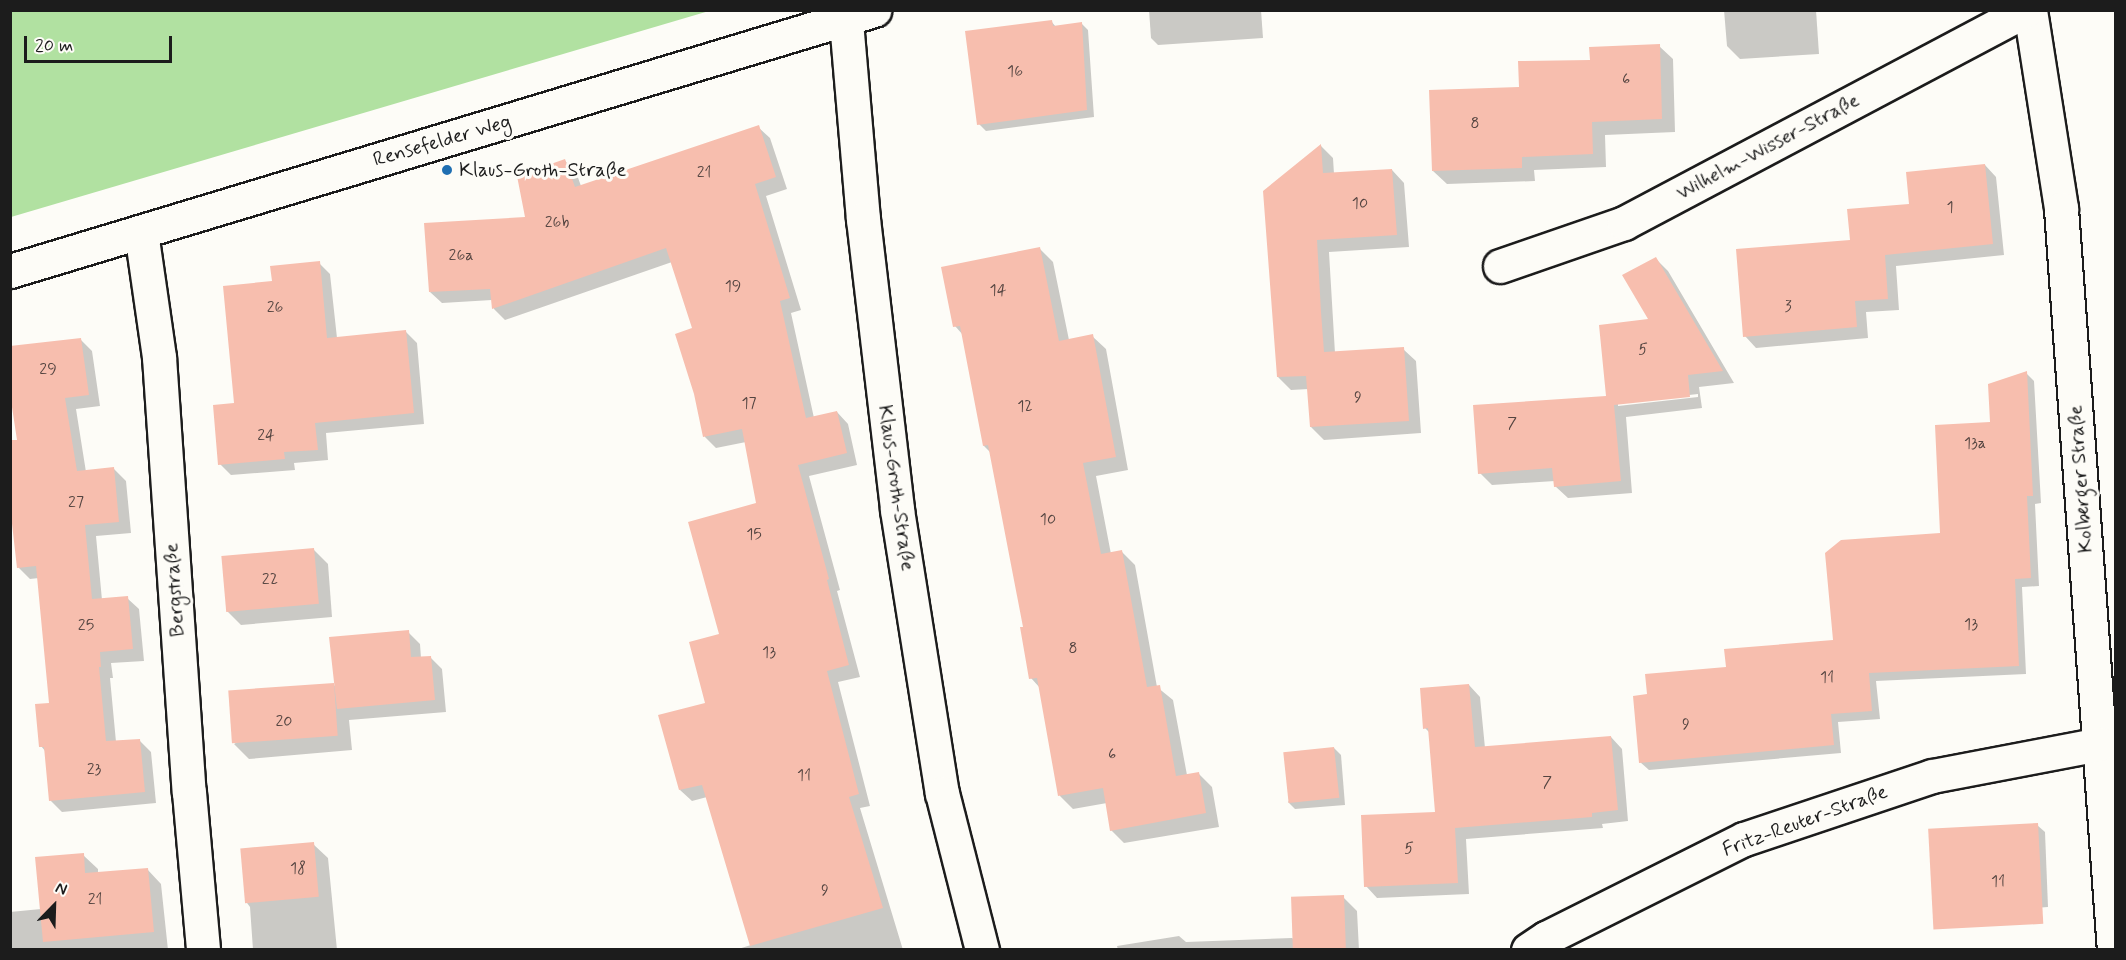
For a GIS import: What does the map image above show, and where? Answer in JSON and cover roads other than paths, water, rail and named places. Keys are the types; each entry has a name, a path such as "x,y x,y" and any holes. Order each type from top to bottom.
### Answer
{"street":[{"name":"Wilhelm-Wisser-Straße","path":"1500,266 1624,223 2029,10"},
{"name":"Kolberger Straße","path":"2029,10 2061,208 2115,950"},
{"name":"Rensefelder Weg","path":"10,271 860,16"},
{"name":"Klaus-Groth-Straße","path":"860,16 862,219 897,510 942,793 982,950"},
{"name":"Bergstraße","path":"141,232 159,357 188,780 203,950"},
{"name":"Fritz-Reuter-Straße","path":"1528,950 1546,938 1744,839 1932,776 2100,744"}],"place":[{"name":"Klaus-Groth-Straße","path":"447,170"}]}
